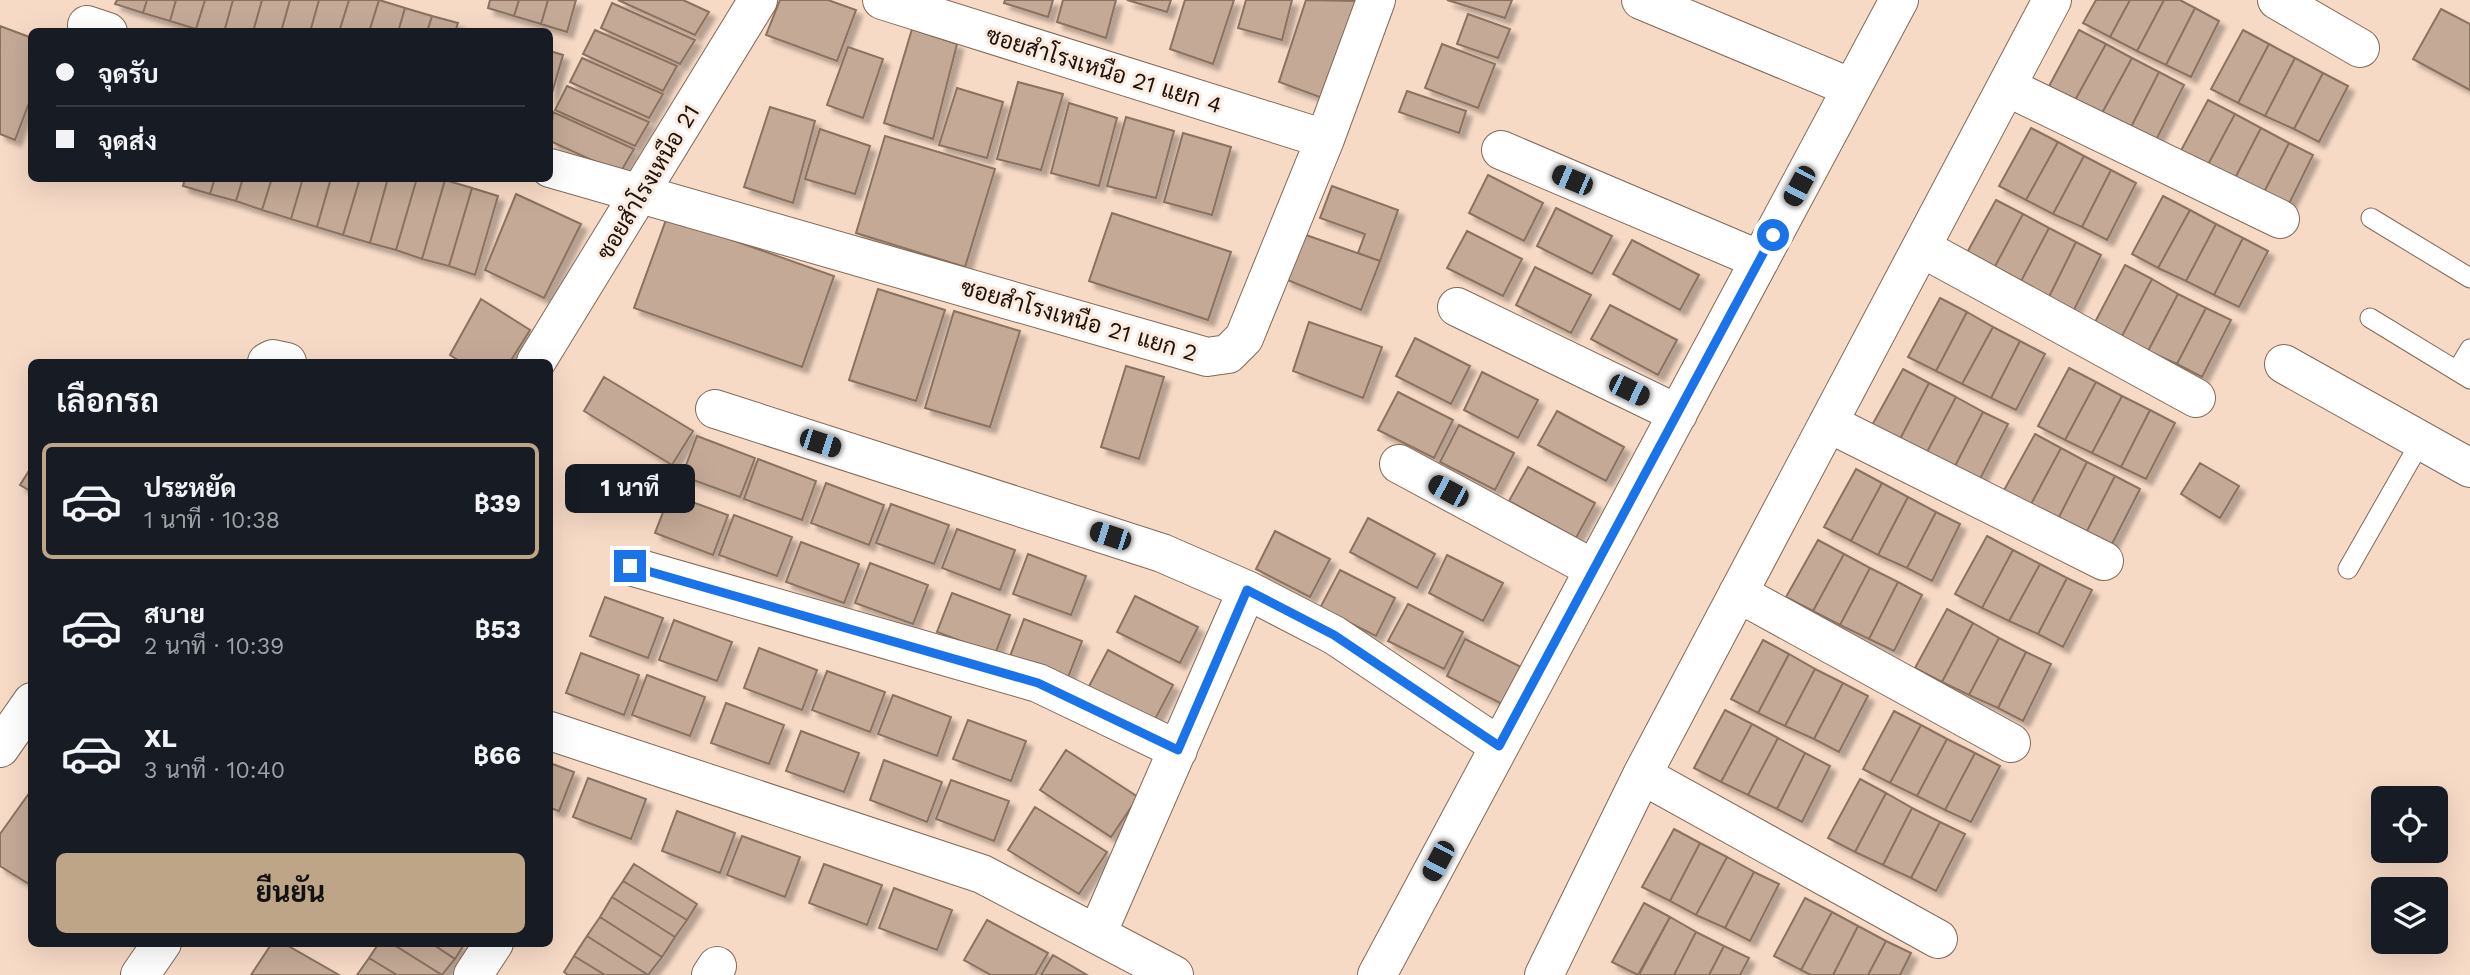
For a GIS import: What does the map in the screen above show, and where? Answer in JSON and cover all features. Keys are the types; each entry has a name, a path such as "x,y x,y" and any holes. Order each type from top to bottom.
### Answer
{"street":[{"name":"ซอยสำโรงเหนือ 21","path":"538,359 758,0"},
{"name":"ซอยสำโรงเหนือ 21 แยก 4","path":"882,0 1325,139"},
{"name":"ซอยสำโรงเหนือ 21 แยก 2","path":"553,169 1207,357 1228,354 1244,338 1325,139 1376,0"},
{"path":"1642,0 1852,88"},
{"path":"1377,975 1899,0"},
{"path":"1552,972 1642,775 2052,0"},
{"path":"2277,0 2360,48"},
{"path":"2007,87 2280,219"},
{"path":"1501,150 1760,260"},
{"path":"1922,248 2196,398"},
{"path":"1457,307 1678,414"},
{"path":"2284,364 2470,468"},
{"path":"715,409 1162,553 1247,590 1334,635 1499,746"},
{"path":"1828,423 2104,561"},
{"path":"1399,464 1594,569"},
{"path":"630,566 1038,683 1178,750"},
{"path":"1097,934 1247,590"},
{"path":"1738,593 2011,743"},
{"path":"0,748 28,708"},
{"path":"553,732 982,874 1174,975"},
{"path":"1642,775 1938,939"},
{"path":"140,975 159,947"},
{"path":"474,975 492,947"}],"lane":[{"path":"2371,218 2470,278"},
{"path":"2370,318 2463,375 2470,349"},
{"path":"2348,569 2421,441"}],"building":[{"path":"117,0 147,0 143,13 115,4"},
{"path":"147,0 176,0 170,21 143,13"},
{"path":"176,0 205,0 196,28 170,21"},
{"path":"205,0 233,0 225,28 196,28"},
{"path":"233,0 262,0 254,28 225,28"},
{"path":"262,0 290,0 282,28 254,28"},
{"path":"290,0 319,0 311,28 282,28"},
{"path":"319,0 349,0 340,28 311,28"},
{"path":"349,0 379,0 370,28 340,28"},
{"path":"379,0 405,8 399,28 370,28"},
{"path":"490,0 519,0 514,16 488,8"},
{"path":"519,0 548,0 541,24 514,16"},
{"path":"548,0 576,0 567,32 541,24"},
{"path":"618,0 683,0 709,12 695,35"},
{"path":"780,0 828,0 856,10 837,61 766,35"},
{"path":"1005,0 1053,0 1048,17 1004,3"},
{"path":"1063,0 1116,0 1106,38 1057,22"},
{"path":"1127,0 1171,0 1167,12"},
{"path":"1185,0 1234,0 1213,64 1170,49"},
{"path":"1246,0 1292,0 1282,40 1238,28"},
{"path":"1306,0 1357,1 1325,99 1279,82"},
{"path":"1447,0 1512,0 1505,18"},
{"path":"2096,0 2130,0 2110,37 2083,23"},
{"path":"2130,0 2164,0 2137,51 2110,37"},
{"path":"2164,0 2180,0 2195,8 2166,65 2137,51"},
{"path":"612,3 695,40 680,64 601,28"},
{"path":"405,8 432,16 428,28 399,28"},
{"path":"2195,8 2219,21 2191,77 2166,65"},
{"path":"2441,9 2470,24 2470,90 2413,59"},
{"path":"1468,14 1510,29 1498,58 1457,44"},
{"path":"432,16 458,23 456,28 428,28"},
{"path":"0,26 28,36 28,106 15,140 0,134"},
{"path":"912,29 957,44 933,139 884,123"},
{"path":"595,30 677,66 663,91 583,54"},
{"path":"2079,30 2106,44 2074,102 2048,88"},
{"path":"2243,30 2269,44 2238,103 2211,89"},
{"path":"1442,44 1495,64 1478,108 1425,88"},
{"path":"2106,44 2132,58 2101,115 2074,102"},
{"path":"2269,44 2295,58 2265,116 2238,103"},
{"path":"848,47 883,59 863,118 827,105"},
{"path":"553,52 563,55 553,90"},
{"path":"582,58 663,94 649,118 570,82"},
{"path":"2132,58 2159,72 2130,129 2101,115"},
{"path":"2295,58 2323,73 2294,129 2265,116"},
{"path":"2159,72 2184,85 2155,142 2130,129"},
{"path":"2323,73 2348,86 2319,142 2294,129"},
{"path":"1018,82 1063,94 1041,170 997,159"},
{"path":"567,86 649,122 635,146 555,110"},
{"path":"957,88 1003,102 987,158 939,145"},
{"path":"1407,91 1466,111 1459,133 1399,112"},
{"path":"2208,100 2235,114 2204,172 2177,158"},
{"path":"1069,103 1117,118 1099,186 1051,173"},
{"path":"770,107 815,121 793,203 744,187"},
{"path":"553,112 634,149 620,173 553,142"},
{"path":"2235,114 2261,128 2231,186 2204,172"},
{"path":"1126,117 1174,131 1156,198 1107,186"},
{"path":"2031,128 2058,142 2026,200 1999,186"},
{"path":"2261,128 2289,143 2260,200 2231,186"},
{"path":"820,129 870,146 855,194 805,179"},
{"path":"1183,133 1231,147 1212,215 1164,202"},
{"path":"885,136 995,169 965,267 856,233"},
{"path":"2058,142 2084,156 2053,214 2026,200"},
{"path":"2289,143 2313,155 2285,212 2260,200"},
{"path":"2084,156 2111,170 2082,227 2053,214"},
{"path":"2111,170 2136,183 2107,240 2082,227"},
{"path":"1488,175 1543,203 1524,241 1469,213"},
{"path":"184,182 214,182 210,194 183,186"},
{"path":"214,182 242,182 236,201 210,194"},
{"path":"242,182 271,182 262,210 236,201"},
{"path":"271,182 302,182 291,219 262,210"},
{"path":"302,182 330,182 317,227 291,219"},
{"path":"330,182 359,182 343,235 317,227"},
{"path":"359,182 387,182 370,243 343,235"},
{"path":"387,182 416,182 396,250 370,243"},
{"path":"416,182 444,182 422,259 396,250"},
{"path":"444,182 472,188 449,266 422,259"},
{"path":"1332,186 1398,210 1380,261 1358,253 1365,234 1320,218"},
{"path":"472,188 498,196 475,275 449,266"},
{"path":"516,194 581,224 544,298 485,270"},
{"path":"2163,196 2190,210 2158,268 2132,254"},
{"path":"1996,200 2023,214 1992,272 1964,258"},
{"path":"1556,208 1612,236 1592,274 1537,246"},
{"path":"2190,210 2216,224 2186,281 2158,268"},
{"path":"1112,213 1231,252 1208,320 1089,281"},
{"path":"2023,214 2049,228 2019,285 1992,272"},
{"path":"667,217 834,276 802,367 634,308"},
{"path":"2216,224 2243,238 2214,295 2186,281"},
{"path":"2049,228 2076,242 2048,299 2019,285"},
{"path":"1467,231 1522,259 1503,296 1447,268"},
{"path":"1306,235 1380,261 1361,310 1285,279"},
{"path":"2243,238 2268,251 2239,307 2214,295"},
{"path":"1632,240 1699,275 1680,310 1613,274"},
{"path":"2076,242 2101,255 2073,312 2048,299"},
{"path":"2125,265 2152,279 2121,338 2094,324"},
{"path":"1535,267 1591,295 1571,333 1516,305"},
{"path":"2152,279 2178,294 2148,351 2121,338"},
{"path":"878,289 945,310 916,401 849,380"},
{"path":"2178,294 2206,308 2177,364 2148,351"},
{"path":"1940,298 1967,312 1936,371 1908,357"},
{"path":"481,299 530,330 512,359 456,359 450,355"},
{"path":"1610,305 1677,340 1658,375 1591,339"},
{"path":"2206,308 2231,320 2202,377 2177,364"},
{"path":"954,311 1020,331 990,427 925,408"},
{"path":"1967,312 1993,327 1962,384 1936,371"},
{"path":"1309,322 1382,347 1363,398 1293,371"},
{"path":"1993,327 2020,341 1991,398 1962,384"},
{"path":"1415,338 1470,366 1451,404 1396,376"},
{"path":"2020,341 2045,354 2016,410 1991,398"},
{"path":"1126,366 1164,377 1139,459 1101,447"},
{"path":"2069,368 2096,382 2065,440 2038,426"},
{"path":"1903,369 1929,383 1899,441 1871,427"},
{"path":"1482,372 1538,400 1518,438 1464,410"},
{"path":"604,377 693,431 672,465 584,411"},
{"path":"2096,382 2122,396 2092,453 2065,440"},
{"path":"1929,383 1956,397 1926,454 1899,441"},
{"path":"1398,392 1453,420 1434,458 1378,430"},
{"path":"2122,396 2150,410 2121,467 2092,453"},
{"path":"1956,397 1983,412 1954,468 1926,454"},
{"path":"2150,410 2175,423 2146,479 2121,467"},
{"path":"1557,411 1624,447 1606,481 1538,445"},
{"path":"1983,412 2008,424 1979,481 1954,468"},
{"path":"1459,425 1514,453 1495,490 1440,462"},
{"path":"2035,434 2061,448 2030,506 2003,492"},
{"path":"697,436 755,458 740,497 682,476"},
{"path":"2061,448 2087,462 2058,519 2030,506"},
{"path":"758,459 816,481 802,520 744,499"},
{"path":"2087,462 2115,476 2086,533 2058,519"},
{"path":"2200,463 2239,486 2220,518 2181,494"},
{"path":"1528,467 1595,503 1576,538 1509,501"},
{"path":"1856,469 1882,483 1851,541 1824,527"},
{"path":"28,472 28,490 20,485"},
{"path":"2115,476 2140,489 2111,546 2086,533"},
{"path":"826,483 884,505 869,545 811,523"},
{"path":"1882,483 1908,497 1878,555 1851,541"},
{"path":"670,494 728,515 713,555 655,533"},
{"path":"1908,497 1936,512 1907,568 1878,555"},
{"path":"891,504 949,525 934,564 876,543"},
{"path":"1936,512 1960,524 1932,581 1907,568"},
{"path":"734,515 792,537 777,576 719,555"},
{"path":"1368,518 1435,554 1417,588 1350,552"},
{"path":"957,529 1015,550 1000,590 942,568"},
{"path":"1275,531 1330,559 1310,597 1256,569"},
{"path":"1987,536 2013,550 1982,608 1955,594"},
{"path":"1818,540 1844,554 1813,611 1786,597"},
{"path":"801,542 859,564 844,603 786,582"},
{"path":"2013,550 2040,564 2009,621 1982,608"},
{"path":"1028,554 1086,576 1071,615 1013,594"},
{"path":"1844,554 1870,568 1840,625 1813,611"},
{"path":"1447,555 1503,583 1483,621 1429,593"},
{"path":"870,563 928,585 913,624 855,603"},
{"path":"2040,564 2067,578 2038,634 2009,621"},
{"path":"1870,568 1898,582 1869,639 1840,625"},
{"path":"1340,570 1395,598 1376,636 1320,608"},
{"path":"2067,578 2092,590 2063,647 2038,634"},
{"path":"1898,582 1922,595 1894,651 1869,639"},
{"path":"952,593 1010,615 995,654 937,632"},
{"path":"1135,596 1198,627 1180,663 1117,632"},
{"path":"605,597 663,618 648,658 590,636"},
{"path":"1408,604 1463,632 1444,669 1388,641"},
{"path":"1947,609 1973,623 1942,682 1915,668"},
{"path":"1024,619 1082,641 1067,680 1009,659"},
{"path":"674,620 732,642 717,681 659,660"},
{"path":"1973,623 1999,638 1969,695 1942,682"},
{"path":"1999,638 2026,652 1998,708 1969,695"},
{"path":"1465,639 1521,667 1502,704 1447,676"},
{"path":"1763,640 1789,654 1758,713 1731,699"},
{"path":"759,648 817,670 802,710 744,688"},
{"path":"1108,650 1173,685 1152,725 1087,690"},
{"path":"2026,652 2051,664 2023,721 1998,708"},
{"path":"581,653 639,675 624,715 566,693"},
{"path":"1789,654 1815,669 1785,726 1758,713"},
{"path":"1815,669 1843,683 1814,739 1785,726"},
{"path":"827,671 885,692 870,732 812,710"},
{"path":"647,675 705,697 690,736 632,715"},
{"path":"1843,683 1868,696 1839,752 1814,739"},
{"path":"893,695 951,717 937,756 878,734"},
{"path":"726,703 784,725 769,764 711,743"},
{"path":"1725,710 1752,724 1721,782 1694,768"},
{"path":"1894,711 1921,725 1890,783 1863,769"},
{"path":"968,720 1026,741 1011,781 953,759"},
{"path":"1752,724 1778,738 1748,795 1721,782"},
{"path":"1921,725 1947,739 1917,796 1890,783"},
{"path":"801,731 859,753 844,792 786,771"},
{"path":"1778,738 1805,753 1777,809 1748,795"},
{"path":"1947,739 1975,753 1945,810 1917,796"},
{"path":"1066,750 1138,797 1111,837 1040,790"},
{"path":"1805,753 1830,766 1802,822 1777,809"},
{"path":"1975,753 2000,766 1971,822 1945,810"},
{"path":"884,760 942,782 927,822 870,800"},
{"path":"553,764 574,772 559,811 553,809"},
{"path":"588,778 646,799 631,839 573,817"},
{"path":"1860,779 1886,793 1855,852 1828,838"},
{"path":"951,780 1009,801 994,841 936,819"},
{"path":"1886,793 1912,808 1883,865 1855,852"},
{"path":"28,795 28,884 0,866 0,834"},
{"path":"1035,807 1107,852 1079,894 1008,850"},
{"path":"1912,808 1940,822 1911,878 1883,865"},
{"path":"677,811 735,833 720,873 662,851"},
{"path":"1940,822 1965,834 1936,891 1911,878"},
{"path":"1674,829 1700,843 1670,901 1642,887"},
{"path":"742,836 800,857 785,897 727,875"},
{"path":"1700,843 1727,857 1696,915 1670,901"},
{"path":"1727,857 1754,872 1725,928 1696,915"},
{"path":"634,864 697,904 687,920 623,881"},
{"path":"824,864 882,885 867,925 809,903"},
{"path":"1754,872 1779,884 1750,941 1725,928"},
{"path":"623,881 687,920 675,937 612,897"},
{"path":"894,888 952,910 937,950 879,928"},
{"path":"612,897 675,937 662,957 600,917"},
{"path":"1805,898 1832,912 1801,970 1774,956"},
{"path":"1644,903 1670,917 1638,975 1612,962"},
{"path":"1832,912 1858,926 1833,975 1811,975 1801,970"},
{"path":"600,917 662,957 648,975 587,936"},
{"path":"1670,917 1696,932 1674,975 1639,975"},
{"path":"987,920 1048,953 1035,975 991,975 964,960"},
{"path":"1858,926 1886,941 1868,975 1833,975"},
{"path":"1696,932 1724,946 1709,975 1674,975"},
{"path":"587,936 648,975 605,975 574,956"},
{"path":"1886,941 1911,953 1900,975 1868,975"},
{"path":"1724,946 1749,958 1740,975 1709,975"},
{"path":"269,947 290,947 339,975 251,975"},
{"path":"376,947 397,947 442,975 397,975 369,958"},
{"path":"397,947 437,947 455,959 442,975"},
{"path":"437,947 462,947 455,959"},
{"path":"1053,955 1087,975 1041,975"},
{"path":"574,956 605,975 568,975 564,972"},
{"path":"369,958 397,975 357,975"}],"route":[{"path":"630,566 1038,683 1178,750 1247,590 1334,635 1499,746 1773,235"}]}
